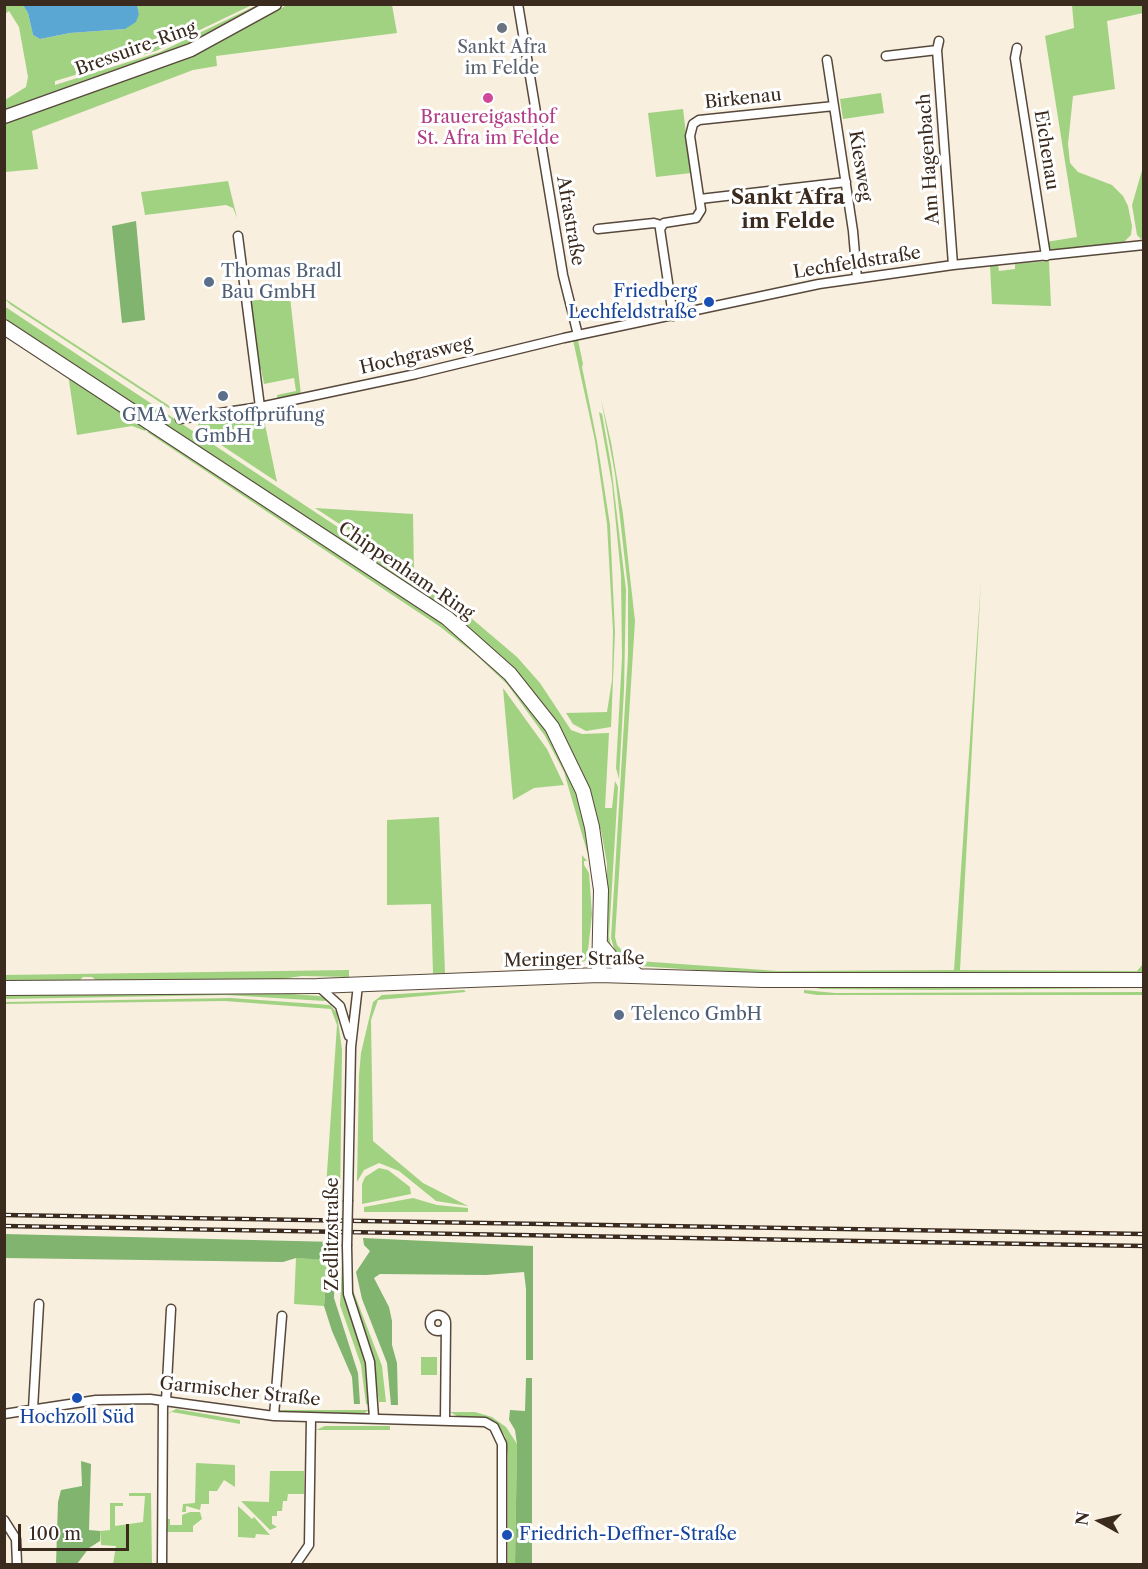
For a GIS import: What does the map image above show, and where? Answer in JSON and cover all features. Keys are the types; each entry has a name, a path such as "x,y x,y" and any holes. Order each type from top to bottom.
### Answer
{"main road":[{"name":"Bressuire-Ring","path":"4,117 191,50 275,4"},
{"name":"Chippenham-Ring","path":"4,327 447,618 510,674 552,727 583,791 598,861 600,944 598,975"},
{"path":"600,944 615,962 640,976"},
{"name":"Meringer Straße","path":"4,988 317,986 598,975 798,981 1143,980"}],"street":[{"name":"Afrastraße","path":"518,4 562,275 578,335"},
{"name":"Am Hagenbach","path":"886,56 938,45 953,265"},
{"name":"Eichenau","path":"1017,48 1015,58 1046,256"},
{"name":"Kiesweg","path":"827,60 846,182 857,278"},
{"name":"Birkenau","path":"700,199 690,129 696,121 834,106"},
{"path":"598,229 654,223 661,225 696,218 701,210 700,199 846,182"},
{"path":"661,225 660,234 673,316"},
{"path":"238,236 260,407"},
{"name":"Lechfeldstraße","path":"578,335 857,278 953,265 1143,245"},
{"name":"Hochgrasweg","path":"180,419 260,407 416,374 578,335"},
{"name":"Zedlitzstraße","path":"358,985 351,1047 348,1294 370,1362 374,1418"},
{"name":"Zedlitzstraße","path":"317,986 340,1006 346,1020 351,1047"},
{"path":"33,1409 39,1304"},
{"path":"162,1564 165,1401 171,1309"},
{"path":"274,1416 282,1316"},
{"path":"445,1420 446,1324"},
{"name":"Garmischer Straße","path":"4,1414 96,1401 165,1401 274,1416 474,1420 494,1427 502,1444 502,1564"},
{"path":"296,1564 309,1545 311,1418"},
{"path":"4,1520 16,1539 17,1564"}],"green space":[{"path":"5,5 23,5 28,13 33,35 40,39 70,33 125,29 139,14 137,5 252,5 156,51 55,81 55,85 160,52 257,5 267,5 216,33 147,63 5,111 5,100 26,87 28,77 19,27 9,11 5,14"},
{"path":"287,5 392,5 397,33 216,56 217,66 193,70 32,131 38,169 5,172 5,123 30,110 150,71 213,46"},
{"path":"1072,5 1143,5 1143,13 1107,21 1115,89 1073,96 1068,144 1070,163 1078,172 1112,185 1123,196 1128,206 1132,226 1131,235 1123,243 1052,252 1046,242 1077,237 1045,36 1074,28"},
{"path":"881,93 884,113 843,119 840,99"},
{"path":"683,109 691,173 656,177 648,113"},
{"path":"1143,167 1144,238 1141,239 1137,235 1132,205"},
{"path":"228,181 237,218 233,208 226,205 145,215 141,192"},
{"path":"136,221 145,320 122,323 112,226"},
{"path":"1049,261 1051,306 992,304 990,266 998,265 999,271 1015,269 1015,264"},
{"path":"290,297 301,395 278,400 277,395 296,391 294,378 264,384 261,369 255,370 248,301"},
{"path":"4,298 168,405 178,414 11,305"},
{"path":"4,306 457,606 517,657 540,683 571,730 582,734 609,733 605,808 612,808 615,781 618,787 609,936 612,952 606,938 607,864 601,830 597,825 588,795 508,664 5,319"},
{"path":"573,340 578,340 583,364 610,525 615,632 611,727 586,731 573,724 566,713 607,712 612,680 613,631 607,524 595,441"},
{"path":"68,374 150,427 145,431 132,426 77,435"},
{"path":"601,399 623,514 635,621 615,937 617,945 626,955 638,961 778,971 954,970 981,581 960,970 1137,971 1143,964 1143,907 1144,971 766,975 625,965 615,952 611,938 628,656 628,588 615,474"},
{"path":"262,410 277,482 197,429 200,418"},
{"path":"599,412 602,414 611,465 626,590 619,779 616,768 622,657 621,575 612,484"},
{"path":"152,429 438,618 511,682 551,736 578,796 586,826 588,855 564,772 545,736 507,684 475,654 439,626 147,432"},
{"path":"315,508 413,514 414,573 390,557"},
{"path":"503,688 547,749 564,785 534,788 513,800"},
{"path":"439,817 445,973 433,974 431,904 387,905 387,820"},
{"path":"582,855 587,861 584,861 584,865 589,873 592,914 587,960 582,962"},
{"path":"349,970 349,977 302,976 274,980 98,982 92,977 83,977 78,982 5,984 4,975"},
{"path":"1143,985 1144,988 932,990 821,989 806,986"},
{"path":"236,990 319,996 329,999 325,1001 226,995 5,999 4,993"},
{"path":"464,990 466,992 378,1000 371,1020 373,1141 423,1183 468,1206 436,1201 399,1171 379,1163 364,1170 357,1182 359,1075 361,1053 373,1002 382,995"},
{"path":"804,990 835,993 1143,992 1144,995 817,995 804,993"},
{"path":"231,998 330,1005 337,1013 342,1050 340,1202 325,1202 337,1025 331,1009 225,1001 4,1004 5,1002"},
{"path":"379,1168 388,1170 410,1187 411,1194 362,1204 362,1184 365,1177"},
{"path":"413,1198 437,1205 468,1208 468,1212 364,1212 364,1207"},
{"path":"5,1234 336,1242 334,1298 358,1373 360,1404 354,1404 352,1377 324,1306 328,1260 296,1258 283,1262 5,1258"},
{"path":"363,1238 533,1246 533,1360 526,1360 524,1272 486,1275 380,1274 374,1278 389,1307 392,1321 392,1345 397,1363 398,1405 391,1405 387,1363 362,1299 356,1272 370,1251 364,1245"},
{"path":"296,1258 328,1259 324,1306 294,1304"},
{"path":"342,1264 345,1300 366,1366 371,1406 366,1404 361,1365 340,1305"},
{"path":"351,1285 382,1366 386,1402 379,1402 373,1360 353,1302"},
{"path":"421,1357 437,1357 437,1375 421,1375"},
{"path":"526,1378 532,1378 532,1564 515,1564 517,1444 515,1430 509,1420 510,1410 525,1411"},
{"path":"176,1409 240,1420 240,1424 172,1412 167,1414"},
{"path":"279,1410 369,1410 363,1414 284,1414"},
{"path":"450,1412 475,1412 492,1417 506,1427 517,1444 515,1564 508,1564 508,1456 505,1436 499,1427 486,1418 457,1416"},
{"path":"325,1426 390,1426 390,1430 316,1430"},
{"path":"81,1461 91,1464 89,1530 100,1531 100,1541 89,1548 77,1564 56,1564 58,1502 61,1490 82,1486"},
{"path":"196,1463 235,1465 235,1487 224,1480 217,1491 209,1491 209,1504 201,1504 200,1510 186,1506 186,1512 182,1512 183,1504 195,1503"},
{"path":"270,1471 304,1471 304,1494 288,1494 287,1501 283,1501 282,1511 277,1511 277,1516 272,1516 272,1524 277,1527 270,1530 241,1501 269,1502"},
{"path":"129,1493 151,1493 152,1564 113,1564 116,1546 101,1545 100,1531 110,1530 110,1503 123,1503 123,1506 115,1506 115,1526 143,1522 145,1496 129,1496"},
{"path":"238,1506 252,1519 254,1517 270,1535 256,1534 255,1538 238,1537"},
{"path":"200,1512 202,1519 193,1526 193,1532 167,1532 167,1519 170,1519 170,1525 182,1525 182,1515"}],"water":[{"path":"23,5 137,5 139,14 136,22 125,29 70,33 40,39 33,35 28,13"}],"railway":[{"path":"4,1215 1144,1234"},
{"path":"4,1226 1144,1246"}],"place":[{"name":"Sankt Afra im Felde","path":"502,28"},
{"name":"Brauereigasthof St. Afra im Felde","path":"488,98"},
{"name":"Thomas Bradl Bau GmbH","path":"209,282"},
{"name":"Friedberg Lechfeldstraße","path":"709,302"},
{"name":"GMA Werkstoffprüfung GmbH","path":"223,396"},
{"name":"Telenco GmbH","path":"619,1015"},
{"name":"Hochzoll Süd","path":"77,1398"},
{"name":"Friedrich-Deffner-Straße","path":"507,1535"}],"district":[{"name":"Sankt Afra im Felde","path":"788,210"}]}
